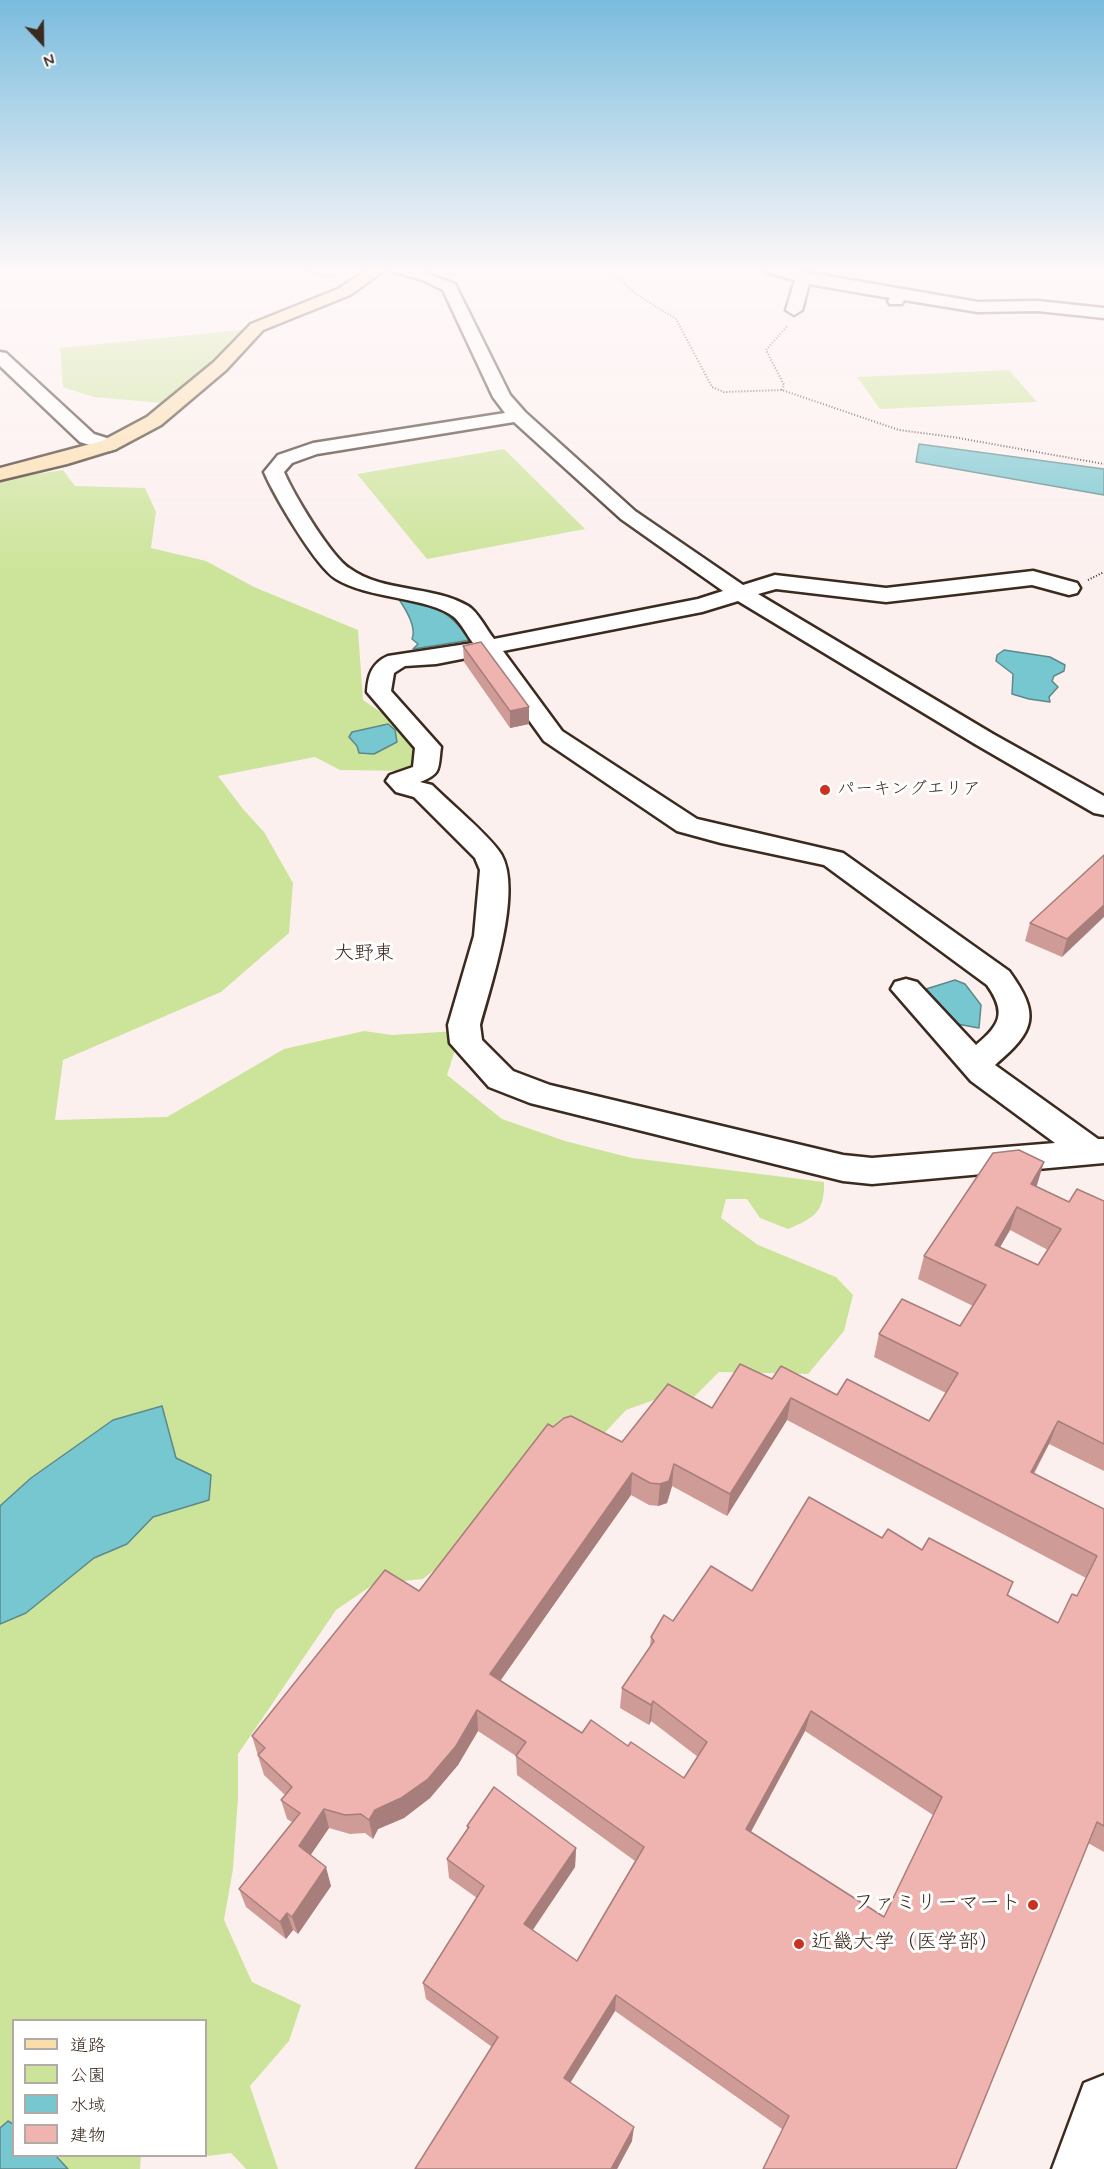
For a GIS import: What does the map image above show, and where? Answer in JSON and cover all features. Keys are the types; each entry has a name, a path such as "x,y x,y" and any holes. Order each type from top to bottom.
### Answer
{"main road":[{"path":"0,474 60,460 109,445 154,421 191,392 213,370"}],"street":[{"path":"13,370 87,438 109,445"},
{"path":"489,370 502,397 518,416 628,515 740,593 984,740 1104,807"},
{"path":"12,393 32,389"},
{"path":"518,416 313,449 285,459 274,472 280,486 338,572 357,581 444,603 462,612 553,736 687,825 721,835 833,859 998,978 1012,996 1016,1016 1008,1035 975,1064"},
{"path":"1069,588 1033,578 948,586 930,591 886,595 775,582 702,605 436,657 396,659 386,667 379,683 379,692 428,747 425,771 399,781 405,786 423,791 487,855 494,870 489,936 464,1025 466,1043 501,1079 542,1095 843,1168 872,1171 1098,1152"},
{"path":"906,989 995,1084 1098,1152"},
{"path":"1080,2169 1104,2103"}],"path":[{"path":"703,370 712,387 724,392 782,390 899,430 953,436 1011,450 1104,465"},
{"path":"776,370 784,385 782,390"}],"green space":[{"path":"62,370 201,370 162,403 93,397 63,387"},
{"path":"1009,370 1037,402 880,409 857,377"},
{"path":"504,449 585,529 427,559 357,474"},
{"path":"63,470 75,486 145,488 156,512 151,548 206,561 254,587 358,630 363,700 395,722 418,749 408,771 340,770 315,757 218,776 264,832 293,883 289,933 221,992 63,1060 55,1120 167,1117 284,1049 364,1031 392,1035 456,1031 455,1050 447,1075 502,1119 565,1141 632,1158 824,1182 822,1200 816,1213 788,1229 760,1218 747,1199 726,1199 721,1218 758,1245 836,1277 853,1295 844,1331 808,1374 719,1372 692,1399 668,1395 626,1410 599,1439 423,1579 374,1584 336,1610 238,1754 238,1797 233,1869 224,1920 252,1982 301,2005 289,2041 250,2086 278,2169 246,2169 231,2153 207,2154 207,2019 12,2019 12,2157 141,2157 140,2169 0,2169 0,480"}],"water":[{"path":"919,444 1104,469 1104,495 916,462"},
{"path":"398,598 440,610 455,621 471,640 413,649 418,644 412,639 412,623"},
{"path":"1004,650 1050,657 1065,665 1064,671 1054,676 1052,681 1058,687 1049,697 1050,702 1012,694 1013,674 996,661 997,655"},
{"path":"388,724 395,730 397,742 374,754 359,753 357,746 349,737 352,732"},
{"path":"955,980 965,984 981,1005 979,1028 957,1024 926,989"},
{"path":"162,1406 176,1458 211,1475 209,1500 153,1517 127,1544 94,1558 26,1613 0,1624 0,1506 31,1478 113,1420"},
{"path":"8,2121 12,2123 12,2157 57,2157 68,2169 0,2169 0,2128"}],"building":[{"path":"481,642 529,707 510,711 463,646"},
{"path":"1104,855 1104,905 1067,939 1030,923"},
{"path":"1019,1150 1044,1162 1031,1184 1069,1202 1077,1189 1104,1201 1104,1444 1058,1421 1031,1472 1104,1509 1104,1826 1097,1822 956,2169 763,2169 789,2116 616,1995 564,2078 634,2127 611,2169 415,2169 498,2037 423,1983 484,1886 447,1859 494,1787 576,1848 524,1924 577,1961 644,1847 516,1756 526,1742 477,1710 456,1746 428,1779 401,1798 375,1810 369,1820 361,1814 345,1815 324,1809 299,1846 326,1867 292,1917 287,1913 280,1922 239,1889 300,1813 281,1800 292,1787 258,1755 265,1748 252,1736 385,1570 419,1591 548,1424 553,1427 564,1418 571,1416 622,1442 668,1384 712,1408 740,1364 772,1379 781,1366 837,1395 847,1379 929,1421 958,1373 879,1334 902,1299 960,1326 986,1285 924,1256 993,1153","holes":["1017,1207 1061,1229 1038,1265 995,1245","791,1398 1097,1556 1077,1596 1072,1594 1058,1623 1007,1595 1013,1582 929,1538 922,1550 888,1529 882,1538 809,1497 752,1591 711,1566 673,1621 664,1615 651,1637 654,1641 622,1688 651,1705 653,1701 707,1742 684,1778 631,1742 628,1746 591,1720 582,1733 490,1674 632,1473 650,1483 660,1484 669,1481 674,1464 730,1494","811,1711 942,1797 884,1917 746,1829"]}],"place":[{"name":"パーキングエリア","path":"825,790"},
{"name":"ファミリーマート","path":"1033,1905"},
{"name":"近畿大学（医学部）","path":"799,1944"}],"district":[{"name":"大野東","path":"364,955"}]}
